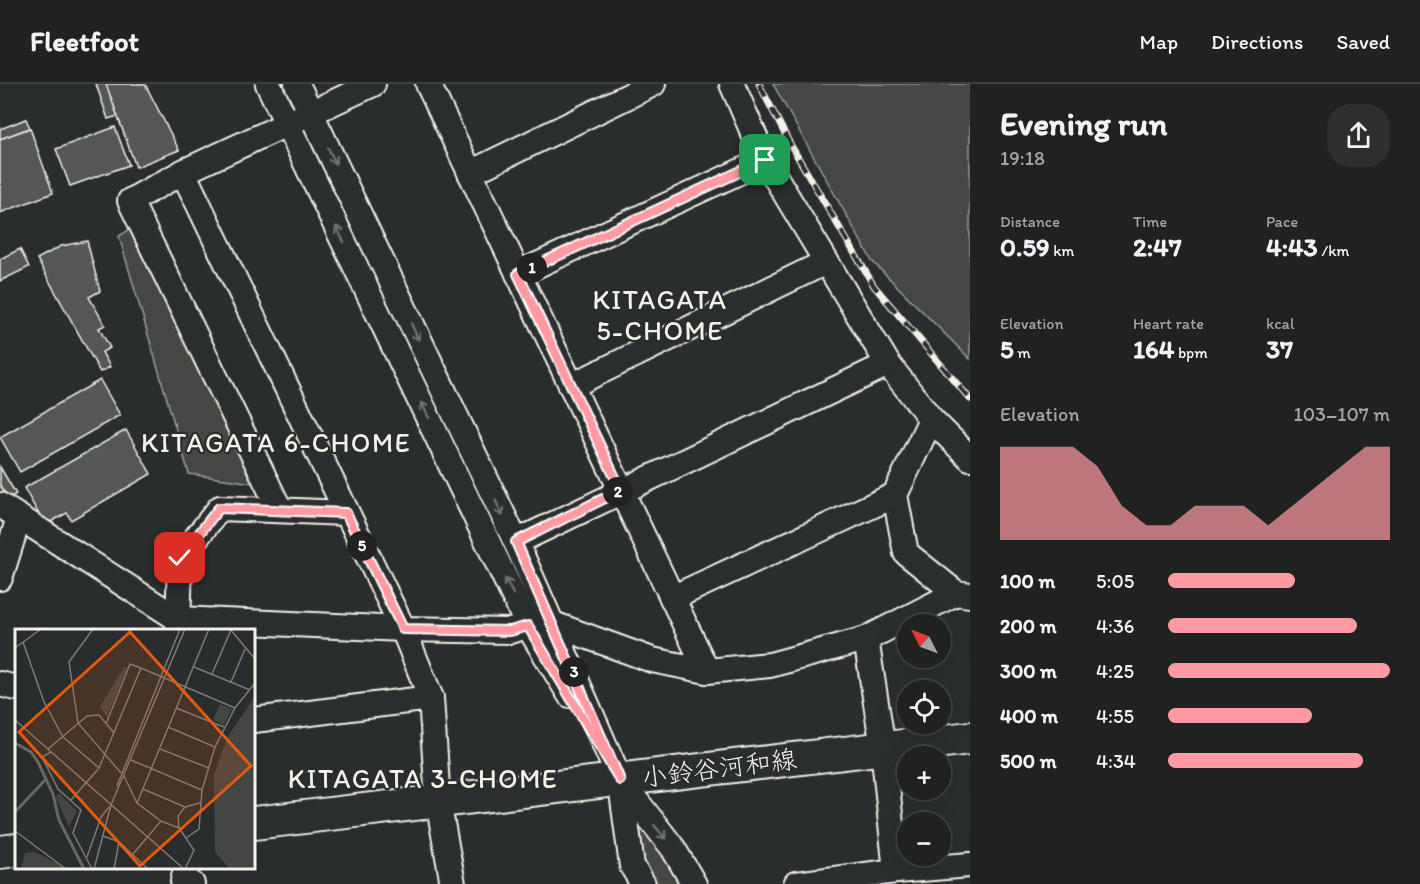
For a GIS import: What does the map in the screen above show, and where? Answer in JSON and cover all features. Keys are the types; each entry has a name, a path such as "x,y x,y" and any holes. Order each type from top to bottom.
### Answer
{"main road":[{"name":"小鈴谷河和線","path":"255,823 970,738"},
{"path":"0,852 15,850"}],"street":[{"path":"268,84 528,626 620,780 673,848 694,884"},
{"path":"297,84 553,624 620,780 633,866 643,884"},
{"path":"280,510 130,201 183,172 373,84"},
{"path":"428,84 707,671"},
{"path":"470,173 653,84"},
{"path":"732,84 765,160 888,364 931,419 970,458"},
{"path":"518,274 765,160"},
{"path":"183,172 403,629 431,698 438,801 453,884"},
{"path":"571,386 826,262"},
{"path":"516,542 888,364"},
{"path":"553,624 652,660 707,671 770,665 866,639 963,594 906,553 895,495 931,419"},
{"path":"672,598 895,495"},
{"path":"0,505 178,625 510,631 528,626"},
{"path":"178,625 180,558 219,508 346,513"},
{"path":"0,578 8,524 40,533"},
{"path":"866,639 883,748 896,871"},
{"path":"0,684 15,688"},
{"path":"255,720 431,698"},
{"path":"799,883 970,865"},
{"path":"186,869 183,881 192,884"}],"shaded area":[{"path":"773,84 970,84 970,359 872,261"},
{"path":"132,228 254,483 189,474 119,236"},
{"path":"640,825 671,859 686,884 654,884 644,866"}],"building":[{"path":"96,84 106,84 118,116 108,119"},
{"path":"106,84 145,84 179,150 136,167"},
{"path":"26,119 30,128 0,139 0,129"},
{"path":"115,127 129,165 70,186 56,149"},
{"path":"30,128 53,193 0,213 0,139"},
{"path":"87,241 100,291 89,297 105,325 99,328 110,348 102,352 110,367 100,372 37,259 61,246"},
{"path":"20,249 29,267 0,281 0,259"},
{"path":"100,380 120,415 20,472 0,437"},
{"path":"126,430 151,474 71,520 67,513 45,525 24,488"},
{"path":"0,467 16,494 8,499 0,485"}],"railway":[{"path":"759,84 790,144 874,286 970,399"}],"district":[{"name":"KITAGATA 5-CHOME","path":"660,314"},
{"name":"KITAGATA 6-CHOME","path":"276,442"},
{"name":"KITAGATA 3-CHOME","path":"423,778"}],"route":[{"path":"180,558 219,508 346,513 403,629 510,631 528,626 620,780 516,542 621,490 518,274 765,160"}]}
